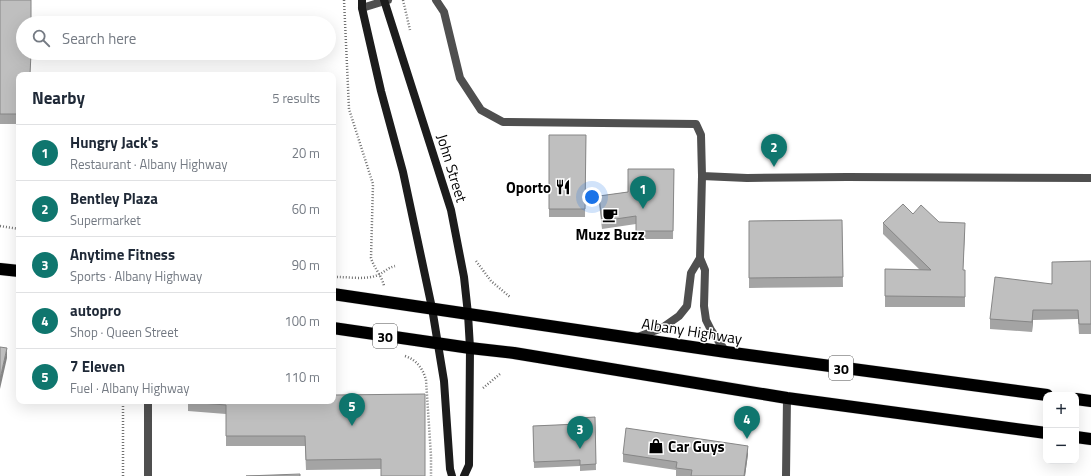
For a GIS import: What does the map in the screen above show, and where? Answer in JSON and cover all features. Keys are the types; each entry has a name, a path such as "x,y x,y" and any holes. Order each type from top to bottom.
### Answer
{"highway":[{"path":"0,269 16,271"},
{"name":"Albany Highway","path":"336,294 726,352 1043,394"},
{"name":"30","path":"336,328 514,353 787,398 1043,433"},
{"path":"1079,399 1091,401"},
{"path":"1079,437 1091,439"}],"main road":[{"name":"John Street","path":"385,0 451,210 464,277 470,348 469,465 464,476"},
{"path":"362,4 381,91 403,172 432,308 444,381 450,469 452,476"}],"street":[{"path":"362,4 385,0"},
{"path":"436,0 444,12 460,78 481,110 503,122 696,124 701,135 702,176 700,258 705,270 704,306 706,320 726,352"},
{"path":"702,176 747,178 1091,178"},
{"path":"634,338 662,328 679,316 687,306 691,273 700,258"},
{"path":"786,476 787,398"},
{"path":"148,404 148,476"}],"path":[{"path":"344,0 349,109 373,184 370,258 379,274"},
{"path":"0,226 16,229"},
{"path":"336,277 367,278 379,274 388,267 395,266"},
{"path":"402,355 409,357 417,363 424,373 426,380 431,476"},
{"path":"123,404 123,476"}],"building":[{"path":"0,0 31,0 31,16 16,16 16,60 31,60 30,72 16,72 16,114 0,114"},
{"path":"549,135 586,135 585,209 549,209"},
{"path":"628,169 674,169 673,231 636,231 636,216 602,221 599,196 628,192"},
{"path":"903,204 913,214 921,205 939,222 965,223 963,270 965,270 965,297 885,296 885,269 931,270 883,223"},
{"path":"842,220 843,277 749,278 749,221"},
{"path":"1091,261 1091,324 1079,324 1078,310 1033,310 1032,322 990,319 995,277 1052,284 1052,262"},
{"path":"0,347 7,348 0,379"},
{"path":"425,394 425,476 381,476 381,459 306,460 305,436 226,436 226,405 213,404 336,404 336,395"},
{"path":"595,417 596,464 580,465 580,460 534,462 533,426 579,424 579,418"},
{"path":"626,428 748,446 744,476 691,476 692,470 676,468 677,462 623,454"},
{"path":"300,474 300,476 246,476"}],"place":[{"name":"Bentley Plaza","path":"774,167"},
{"name":"Oporto","path":"563,187"},
{"name":"Hungry Jack's","path":"643,209"},
{"name":"Muzz Buzz","path":"610,215"},
{"name":"7 Eleven","path":"352,426"},
{"name":"autopro","path":"747,439"},
{"name":"Car Guys","path":"656,446"},
{"name":"Anytime Fitness","path":"580,449"}]}
